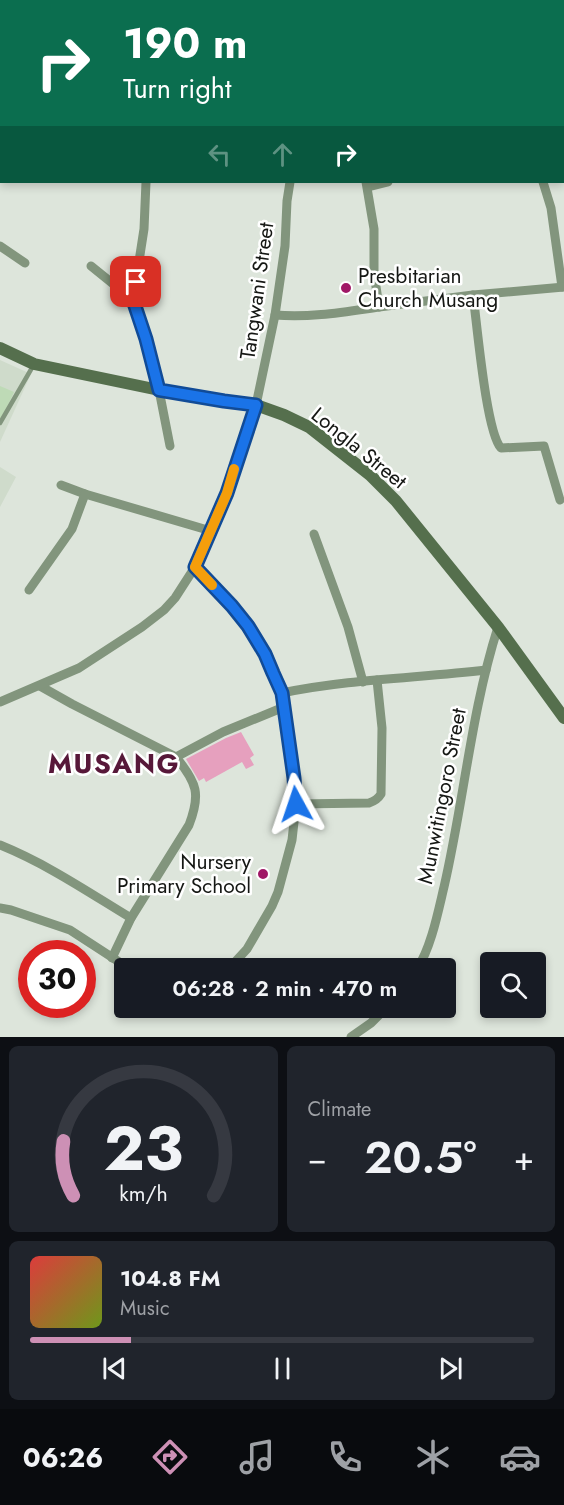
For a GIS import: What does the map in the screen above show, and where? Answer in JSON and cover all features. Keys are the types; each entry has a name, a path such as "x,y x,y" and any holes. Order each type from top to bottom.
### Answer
{"main road":[{"name":"Longla Street","path":"0,348 34,364 159,390 256,405 285,415 309,427 370,475 396,501 498,627 564,718"}],"street":[{"path":"146,183 144,229 133,300 159,390 170,446"},
{"name":"Tangwani Street","path":"1,700 40,686 79,668 142,627 175,598 195,567 227,493 256,405 275,315 285,246 290,183"},
{"path":"275,315 327,315 473,295 563,287 551,208 543,183"},
{"path":"367,184 374,229 374,273 379,307"},
{"path":"0,246 25,263"},
{"path":"91,266 133,300"},
{"path":"473,295 488,408 496,443 501,448 544,446 560,500"},
{"path":"61,485 211,531"},
{"path":"29,590 72,529 85,494"},
{"path":"314,534 348,627 363,682"},
{"path":"195,567 232,606 248,626 265,654 282,693 294,778 296,804 292,840 278,892 247,949 239,958"},
{"name":"Munwitingoro Street","path":"424,958 452,853 470,747 486,670 498,627"},
{"path":"282,693 377,680 486,670"},
{"path":"296,804 369,803 379,798 381,794 382,728 377,680"},
{"path":"0,908 70,930 112,958 131,918 189,825 197,798 195,786 176,757 40,686"},
{"path":"176,757 224,732 284,707"},
{"path":"0,845 37,861 131,918"},
{"path":"351,1037 376,1018"}],"lane":[{"path":"0,423 34,364"}],"shaded area":[{"path":"0,360 31,374 0,442"},
{"path":"0,467 16,477 0,507"}],"green space":[{"path":"0,386 14,392 2,418 0,418"}],"building":[{"path":"241,732 254,755 250,758 254,765 246,769 242,762 206,782 204,778 199,781 186,759"}],"slow traffic":[{"path":"212,585 195,567 227,493 234,469"}],"place":[{"name":"Presbitarian Church Musang","path":"346,288"},
{"name":"Nursery Primary School","path":"263,874"}],"district":[{"name":"MUSANG","path":"114,764"}],"route":[{"path":"136,282 133,300 159,390 256,405 227,493 195,567 248,626 265,654 282,693 296,804"}]}
